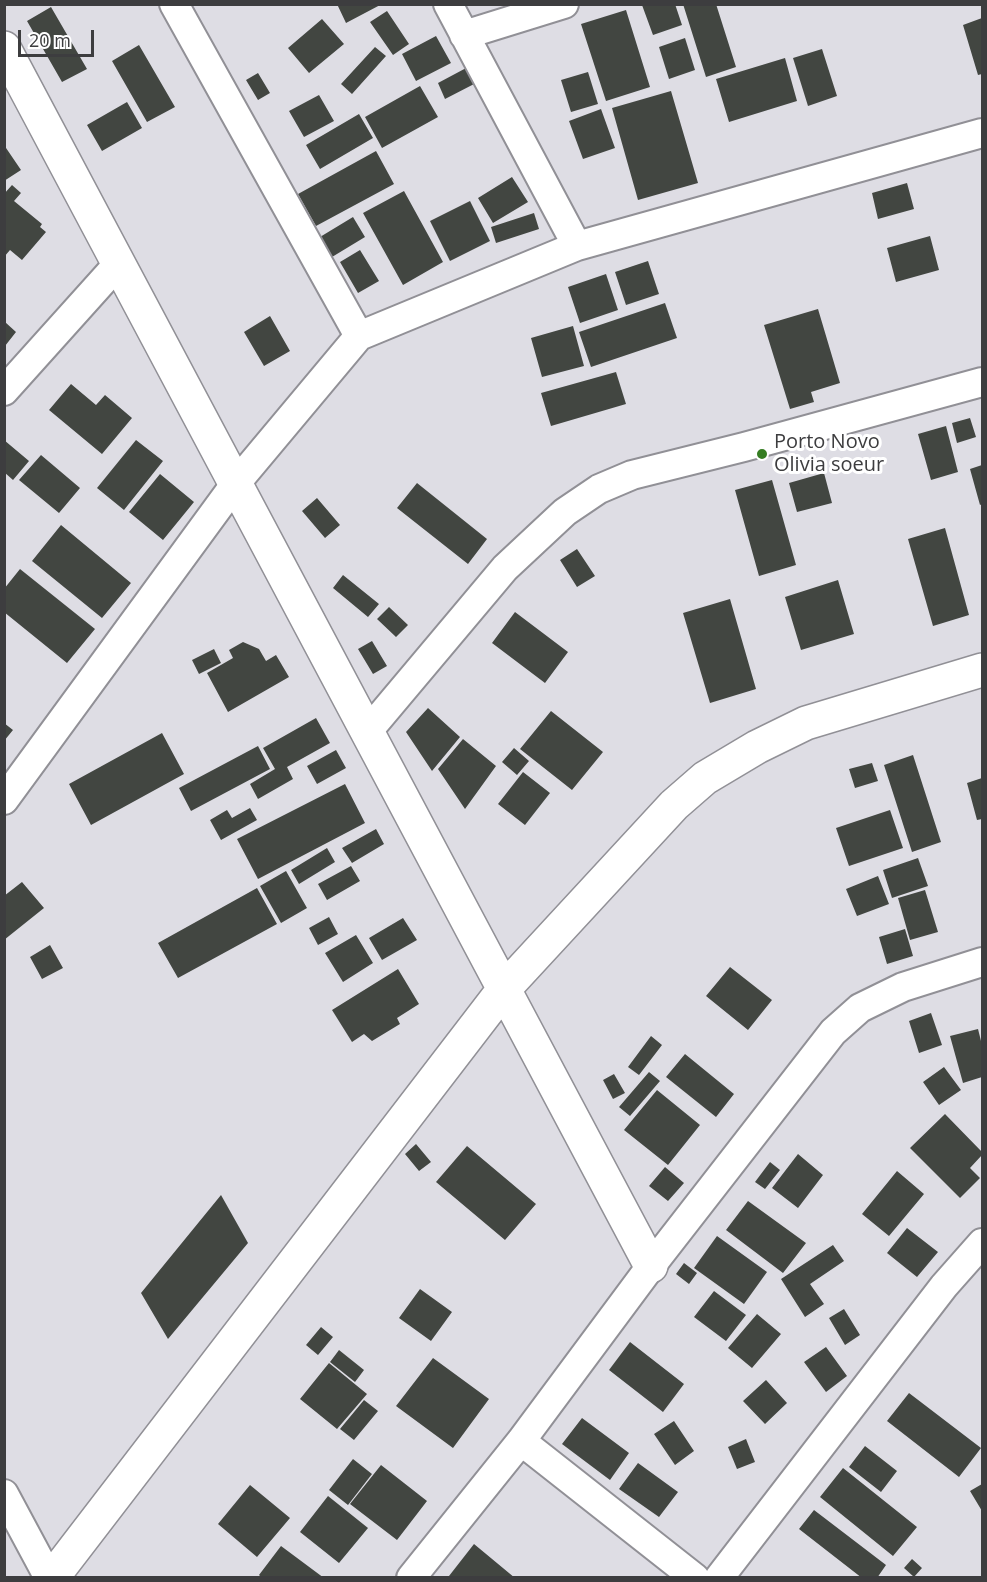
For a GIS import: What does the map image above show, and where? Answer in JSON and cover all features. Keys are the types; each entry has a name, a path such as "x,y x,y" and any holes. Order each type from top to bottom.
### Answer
{"street":[{"path":"174,4 359,336"},
{"path":"448,4 577,246"},
{"path":"464,35 564,4"},
{"path":"4,48 651,1266"},
{"path":"4,800 236,483 359,336 577,246 982,133"},
{"path":"4,391 119,263"},
{"path":"368,731 505,568 565,512 599,489 632,475 982,382"},
{"path":"4,1494 50,1578 504,989 674,805 705,778 757,747 806,723 982,670"},
{"path":"411,1578 521,1441 651,1266 833,1032 860,1008 903,987 982,962"},
{"path":"719,1578 944,1286 982,1243"},
{"path":"521,1441 695,1578"}],"building":[{"path":"337,4 382,4 346,23"},
{"path":"675,4 682,25 653,35 642,5"},
{"path":"683,4 716,4 736,67 706,77"},
{"path":"51,7 87,69 62,82 27,21"},
{"path":"626,10 650,87 606,101 581,24"},
{"path":"387,11 409,44 393,55 370,22"},
{"path":"982,18 982,74 978,75 963,25"},
{"path":"322,19 344,44 309,73 288,48"},
{"path":"436,36 451,63 416,81 402,54"},
{"path":"685,38 695,70 669,79 659,47"},
{"path":"139,45 175,107 147,122 112,61"},
{"path":"375,47 386,56 352,94 341,84"},
{"path":"822,49 837,96 808,106 793,58"},
{"path":"785,58 797,101 729,122 716,79"},
{"path":"468,67 476,83 445,99 438,83"},
{"path":"588,72 598,104 571,112 561,80"},
{"path":"258,73 270,93 258,100 246,80"},
{"path":"420,86 438,117 382,148 365,117"},
{"path":"671,91 698,183 638,200 612,108"},
{"path":"319,95 334,121 304,137 289,111"},
{"path":"127,102 142,128 102,151 87,125"},
{"path":"601,109 615,148 583,159 569,121"},
{"path":"359,114 373,138 320,169 306,145"},
{"path":"4,145 21,170 4,181"},
{"path":"376,151 394,184 316,226 298,194"},
{"path":"512,177 528,202 493,223 478,198"},
{"path":"907,183 914,209 878,219 872,193"},
{"path":"12,185 21,193 14,201 42,224 40,227 46,232 22,260 10,250 4,257 4,194"},
{"path":"404,191 443,262 403,285 363,213"},
{"path":"470,201 490,241 450,261 430,221"},
{"path":"534,213 539,229 496,243 491,227"},
{"path":"353,217 365,237 332,257 320,237"},
{"path":"930,236 939,270 896,282 887,248"},
{"path":"360,250 379,281 358,293 340,262"},
{"path":"648,261 659,294 626,305 615,272"},
{"path":"606,274 618,310 580,323 568,287"},
{"path":"665,303 677,338 591,367 579,332"},
{"path":"818,309 840,383 811,392 814,402 790,409 764,325"},
{"path":"270,316 290,351 264,366 244,332"},
{"path":"5,322 16,332 5,346"},
{"path":"573,326 584,366 542,377 531,338"},
{"path":"616,372 626,404 551,426 541,393"},
{"path":"71,384 96,405 105,395 132,418 102,454 49,410"},
{"path":"970,418 976,437 957,443 952,423"},
{"path":"946,426 958,472 931,480 918,434"},
{"path":"4,440 29,461 13,480 4,472"},
{"path":"136,440 163,461 124,510 97,488"},
{"path":"41,455 80,488 59,513 19,480"},
{"path":"982,465 982,504 980,505 970,469"},
{"path":"824,473 832,503 797,512 789,483"},
{"path":"160,474 194,502 163,540 129,512"},
{"path":"772,480 796,565 759,576 735,490"},
{"path":"417,483 487,539 468,564 397,508"},
{"path":"317,498 340,525 325,538 302,511"},
{"path":"61,525 131,583 102,618 32,561"},
{"path":"945,528 969,615 933,626 908,539"},
{"path":"577,549 595,576 577,587 560,560"},
{"path":"20,569 95,629 67,663 4,612 4,589"},
{"path":"343,575 379,604 368,617 333,588"},
{"path":"838,580 854,634 801,650 785,597"},
{"path":"730,599 756,689 710,703 683,613"},
{"path":"389,607 408,625 396,637 377,619"},
{"path":"515,612 568,652 545,683 492,643"},
{"path":"372,641 387,666 373,674 358,649"},
{"path":"243,642 259,649 266,661 276,655 289,677 228,712 207,673 233,658 229,650"},
{"path":"214,649 221,663 199,674 192,660"},
{"path":"428,708 460,737 432,771 406,732"},
{"path":"551,711 603,752 572,790 520,749"},
{"path":"316,718 330,743 287,767 293,779 258,799 250,784 275,769 263,748"},
{"path":"4,723 13,730 4,741"},
{"path":"162,733 184,774 91,825 69,784"},
{"path":"463,739 496,766 465,809 438,769"},
{"path":"258,746 270,769 191,811 179,788"},
{"path":"514,748 529,761 517,775 502,762"},
{"path":"336,750 346,768 317,784 307,766"},
{"path":"913,755 941,842 912,852 884,765"},
{"path":"872,763 878,781 855,788 849,769"},
{"path":"523,772 550,793 525,825 498,804"},
{"path":"982,778 982,819 977,820 967,783"},
{"path":"345,784 365,823 258,879 237,839"},
{"path":"250,808 257,820 221,840 210,820 227,810 232,818"},
{"path":"890,810 903,848 849,866 836,828"},
{"path":"376,829 384,844 352,863 342,848"},
{"path":"327,848 335,862 299,884 291,870"},
{"path":"918,858 928,886 892,898 883,870"},
{"path":"351,866 360,881 327,900 318,884"},
{"path":"286,871 307,908 281,923 260,886"},
{"path":"878,876 889,904 857,916 846,889"},
{"path":"22,882 44,908 4,940 4,896"},
{"path":"257,888 277,924 178,978 158,943"},
{"path":"925,890 938,932 910,940 898,898"},
{"path":"329,917 338,934 318,945 309,928"},
{"path":"403,918 417,940 382,960 369,938"},
{"path":"905,929 913,956 887,964 879,937"},
{"path":"356,935 373,963 343,982 325,953"},
{"path":"50,945 63,968 42,979 30,957"},
{"path":"730,967 772,1000 748,1030 706,996"},
{"path":"398,969 419,1004 397,1018 400,1024 372,1041 364,1034 352,1042 332,1010"},
{"path":"931,1013 942,1045 919,1053 909,1021"},
{"path":"978,1029 982,1045 982,1077 963,1083 950,1036"},
{"path":"651,1036 662,1045 639,1075 628,1067"},
{"path":"685,1054 734,1094 716,1117 666,1077"},
{"path":"944,1067 961,1090 939,1105 923,1082"},
{"path":"649,1072 660,1081 630,1116 619,1107"},
{"path":"614,1074 625,1093 613,1099 603,1080"},
{"path":"657,1090 700,1125 668,1165 624,1130"},
{"path":"945,1114 982,1152 970,1168 980,1178 960,1198 910,1148"},
{"path":"416,1144 431,1162 419,1171 405,1154"},
{"path":"467,1146 536,1204 505,1240 436,1182"},
{"path":"798,1154 823,1175 798,1208 772,1188"},
{"path":"770,1162 780,1170 765,1189 755,1182"},
{"path":"665,1167 684,1183 668,1201 649,1186"},
{"path":"897,1171 924,1194 889,1236 862,1214"},
{"path":"221,1195 248,1243 168,1339 141,1293"},
{"path":"748,1201 806,1243 783,1273 726,1230"},
{"path":"907,1228 938,1252 917,1277 887,1253"},
{"path":"717,1236 767,1272 744,1304 694,1268"},
{"path":"833,1245 844,1261 810,1284 824,1304 805,1317 781,1279"},
{"path":"684,1263 697,1273 689,1284 676,1274"},
{"path":"420,1289 452,1312 431,1341 399,1318"},
{"path":"714,1291 746,1315 726,1341 694,1317"},
{"path":"844,1309 860,1335 845,1345 829,1318"},
{"path":"757,1314 781,1334 752,1368 728,1348"},
{"path":"321,1327 333,1337 318,1355 306,1345"},
{"path":"630,1342 684,1384 663,1412 609,1370"},
{"path":"826,1347 847,1376 826,1392 804,1362"},
{"path":"339,1350 364,1370 355,1382 330,1362"},
{"path":"433,1358 489,1399 453,1448 396,1406"},
{"path":"329,1363 367,1394 337,1429 300,1399"},
{"path":"766,1380 787,1403 765,1424 743,1401"},
{"path":"909,1393 981,1448 959,1477 887,1421"},
{"path":"364,1400 378,1411 354,1440 340,1429"},
{"path":"582,1418 629,1453 610,1480 562,1444"},
{"path":"674,1421 694,1451 675,1465 654,1434"},
{"path":"746,1439 755,1462 737,1469 728,1447"},
{"path":"865,1446 897,1471 881,1492 849,1467"},
{"path":"353,1459 372,1474 348,1505 329,1490"},
{"path":"638,1463 678,1492 659,1517 619,1489"},
{"path":"381,1465 427,1501 397,1540 350,1504"},
{"path":"843,1468 917,1527 893,1556 820,1497"},
{"path":"982,1484 982,1511 970,1491"},
{"path":"250,1485 290,1518 257,1557 218,1524"},
{"path":"328,1496 368,1528 339,1563 300,1532"},
{"path":"814,1510 886,1565 877,1578 862,1578 799,1529"},
{"path":"474,1544 515,1578 451,1578 449,1576"},
{"path":"281,1546 324,1578 262,1578 259,1575"},
{"path":"912,1559 922,1568 914,1577 904,1568"}],"place":[{"name":"Porto Novo Olivia soeur","path":"762,454"}]}
